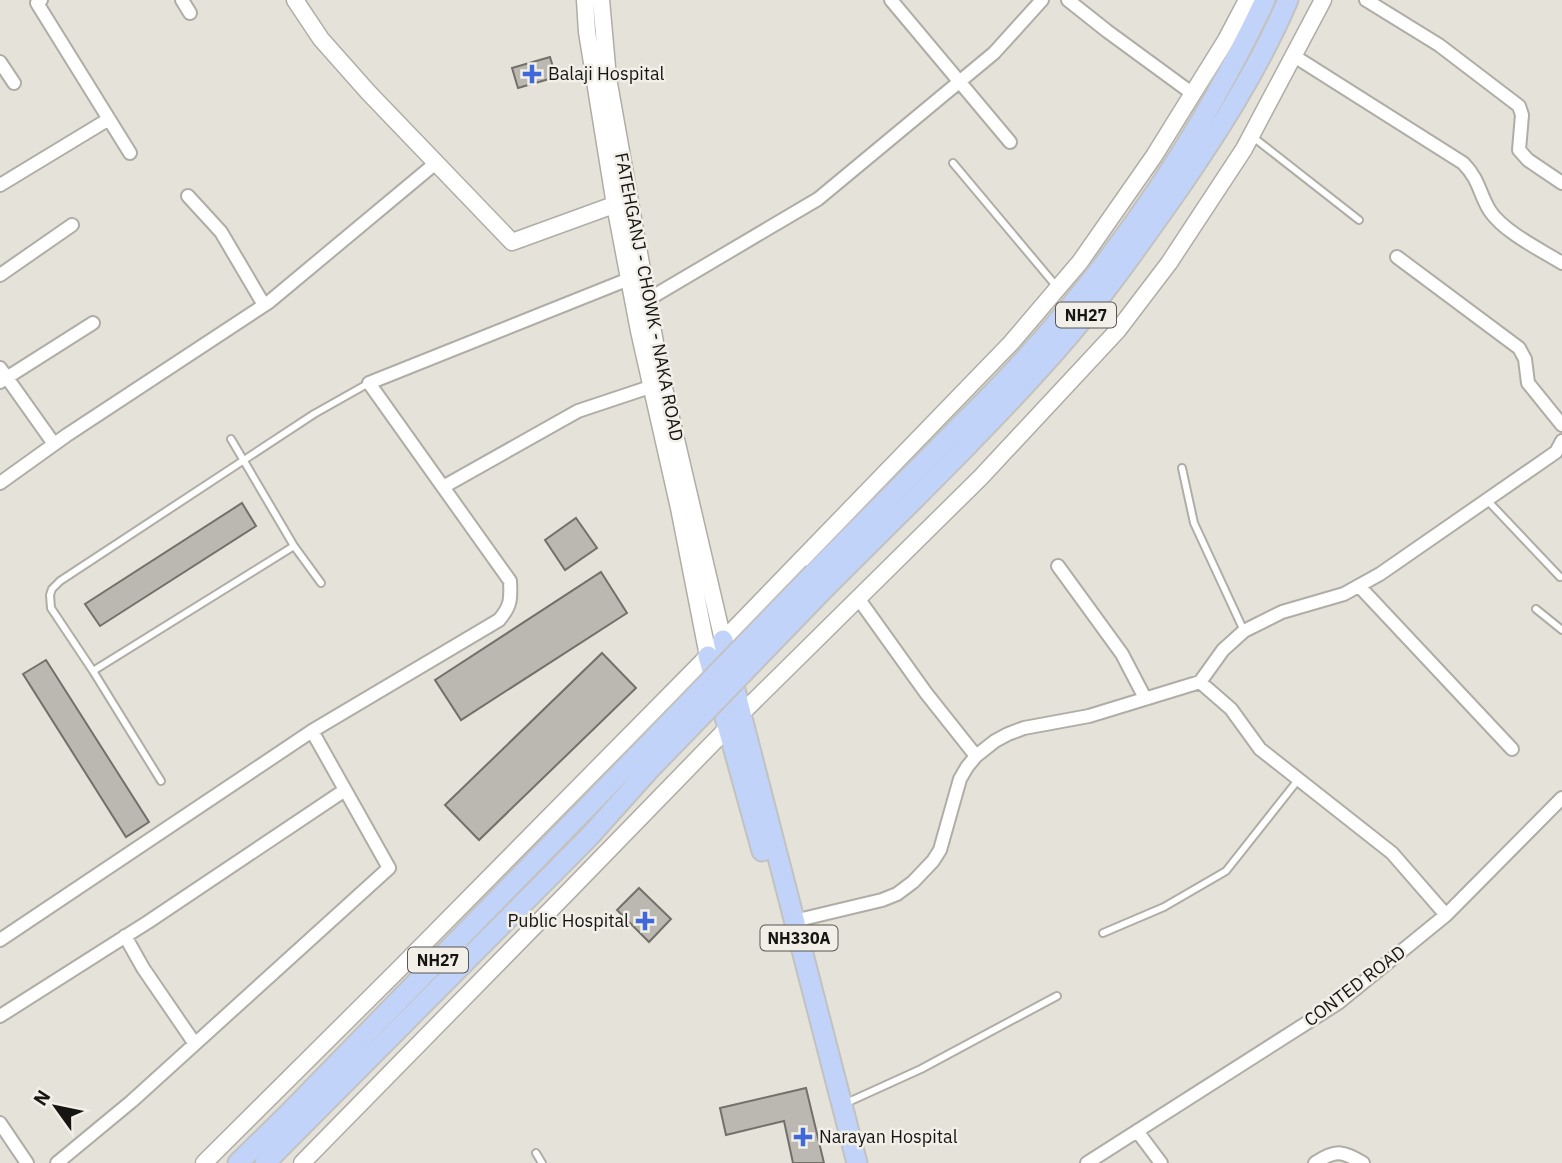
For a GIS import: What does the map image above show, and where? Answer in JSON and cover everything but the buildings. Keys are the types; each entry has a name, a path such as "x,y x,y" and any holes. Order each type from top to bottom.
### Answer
{"highway":[{"name":"NH27","path":"238,1163 643,763 820,580 1024,361 1087,286 1149,202 1196,131 1247,40 1265,0"},
{"name":"NH27","path":"820,580 979,433 1054,353 1114,281 1208,145 1244,87 1288,0"},
{"name":"FATEHGANJ - CHOWK - NAKA ROAD","path":"723,640 734,720"},
{"name":"NH330A","path":"708,656 734,720 794,921 857,1163"},
{"name":"NH330A","path":"734,720 846,1163"},
{"name":"NH27","path":"265,1163 578,847 643,763"}],"street":[{"path":"41,0 37,3 130,153"},
{"path":"181,0 191,13"},
{"path":"295,0 321,39 368,92 513,242 622,202"},
{"path":"585,0 587,32 708,656"},
{"name":"FATEHGANJ - CHOWK - NAKA ROAD","path":"601,0 622,202"},
{"path":"891,0 1010,142"},
{"path":"647,300 818,199 994,53 1042,0"},
{"path":"1068,0 1193,94"},
{"path":"204,1163 708,656 1011,343 1080,262 1154,156 1226,40 1247,0"},
{"path":"302,1163 734,720 981,477 1118,330 1169,263 1251,136 1323,0"},
{"path":"1366,0 1439,45 1519,106 1522,115 1519,150 1528,160 1562,183"},
{"path":"1294,56 1463,163 1473,174 1490,212 1514,235 1562,263"},
{"path":"0,62 14,83"},
{"path":"0,186 109,119"},
{"path":"0,483 264,304 437,162"},
{"path":"188,196 220,232 264,304"},
{"path":"0,275 72,225"},
{"path":"1397,257 1519,348 1525,359 1528,383 1562,425"},
{"path":"0,940 312,731 499,620 507,610 511,597 510,581 369,383 636,276"},
{"name":"FATEHGANJ - CHOWK - NAKA ROAD","path":"636,276 647,300 657,384 723,640"},
{"path":"54,444 2,376 93,323"},
{"path":"443,487 578,411 657,384"},
{"path":"794,921 882,900 897,894 913,882 940,850 960,779 976,756 995,741 1024,728 1089,716 1200,682 1223,650 1244,631 1282,612 1345,594 1380,574 1556,452 1562,441"},
{"path":"1058,566 1122,654 1145,698"},
{"path":"1359,586 1512,749"},
{"path":"859,598 926,693 976,756"},
{"path":"1200,682 1231,709 1260,748 1392,853 1446,915"},
{"path":"57,1163 132,1101 389,868 312,731"},
{"path":"0,1016 345,790"},
{"name":"CONTED ROAD","path":"1087,1163 1338,1003 1446,915 1562,798"},
{"path":"125,936 150,979 195,1044"},
{"path":"0,1123 27,1163"},
{"path":"1137,1131 1161,1163"},
{"path":"1315,1163 1334,1153 1347,1153 1363,1163"}],"lane":[{"path":"1251,136 1359,220"},
{"path":"953,163 1058,288"},
{"path":"161,781 51,608 52,589 71,573 243,460 314,414 369,383"},
{"path":"231,439 294,546 321,583"},
{"path":"1182,468 1194,523 1244,631"},
{"path":"1487,499 1560,578"},
{"path":"93,671 294,546"},
{"path":"1536,609 1562,630"},
{"path":"1103,933 1164,907 1226,871 1298,780"},
{"path":"842,1105 921,1069 1056,996"},
{"path":"536,1153 542,1163"}],"place":[{"name":"Balaji Hospital","path":"532,74"},
{"name":"Public Hospital","path":"645,921"},
{"name":"Narayan Hospital","path":"803,1137"}]}
